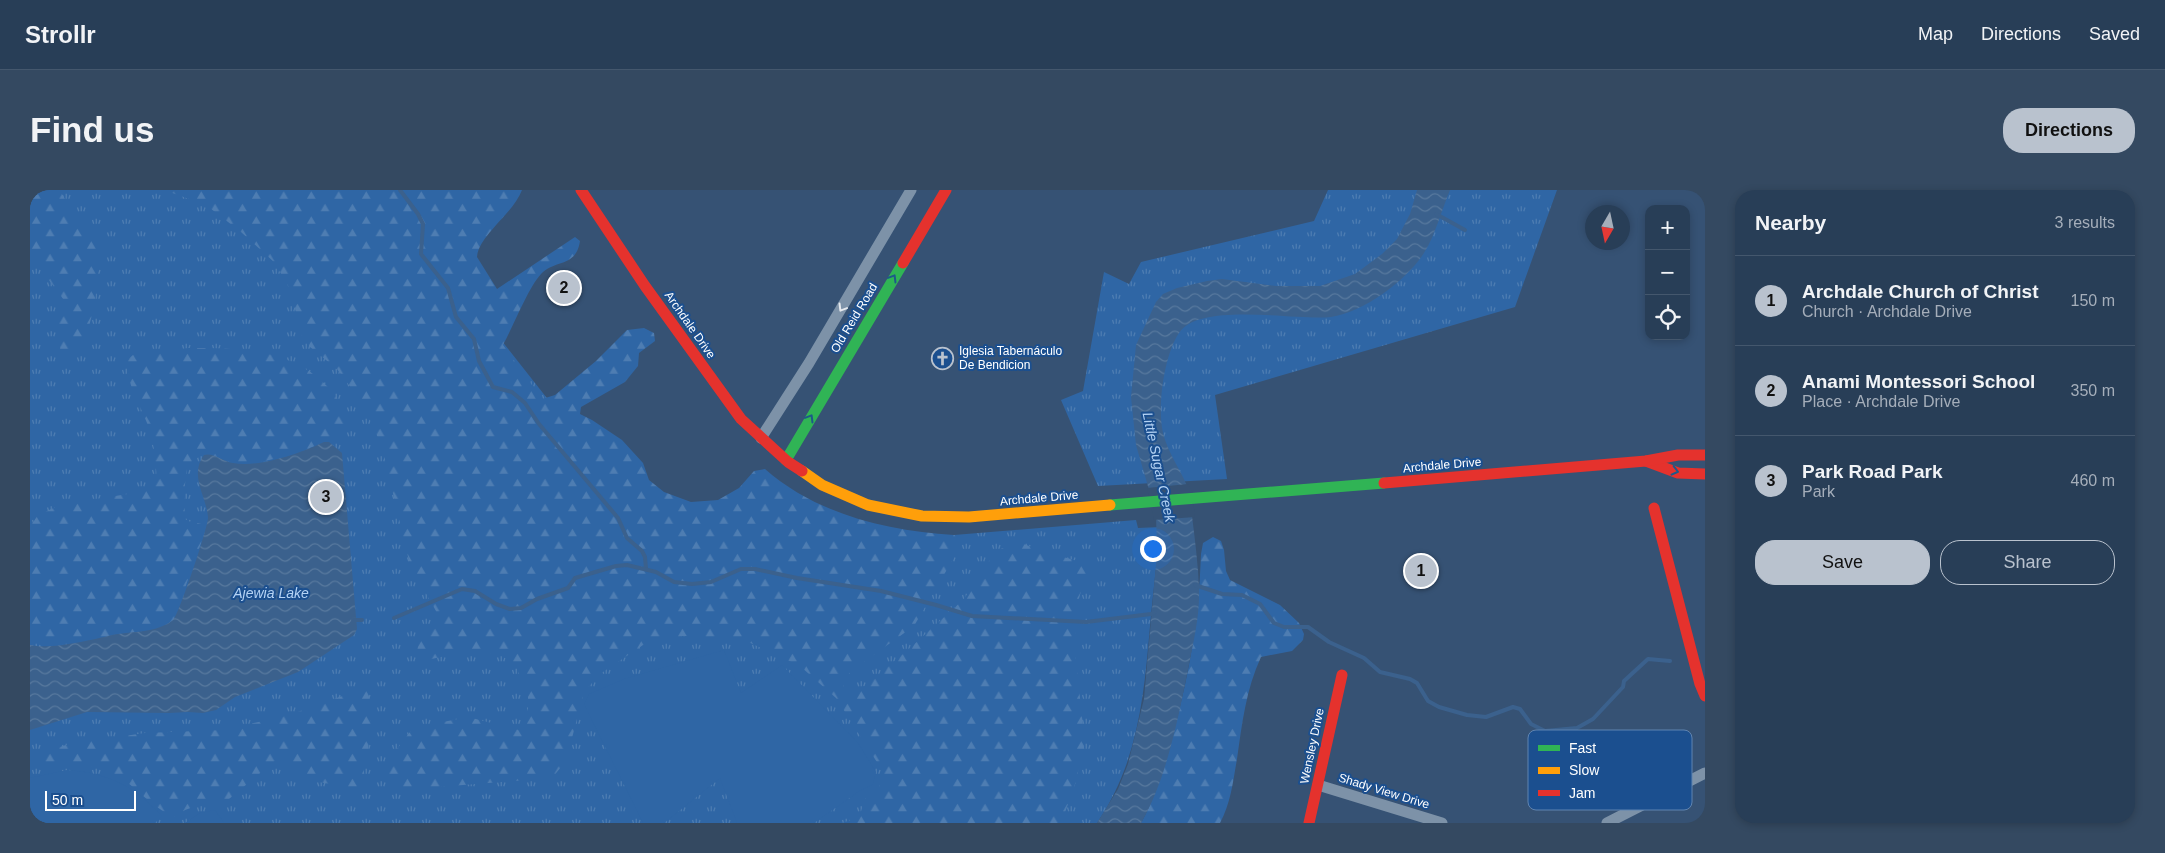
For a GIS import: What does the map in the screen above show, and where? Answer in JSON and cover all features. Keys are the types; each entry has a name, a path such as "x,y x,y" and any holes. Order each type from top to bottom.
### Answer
{"street":[{"name":"Archdale Drive","path":"581,190 645,286 741,419 786,460 811,478 842,495 880,508 922,516 970,517 1208,499 1646,461 1678,455 1705,455"},
{"name":"Old Reid Road","path":"761,438 814,354 911,190"},
{"name":"Old Reid Road","path":"786,460 946,190"},
{"name":"Archdale Drive","path":"1646,461 1678,473 1705,474"},
{"path":"1654,508 1700,684 1705,696"},
{"name":"Wensley Drive","path":"1309,823 1342,675"},
{"path":"1692,780 1705,773"},
{"name":"Shady View Drive","path":"1318,785 1442,823"},
{"path":"1607,823 1632,810"}],"green space":[{"path":"30,190 383,190 550,402 674,566 923,606 954,535 1136,520 1138,528 1160,527 1148,652 1137,728 1122,777 1111,800 1097,823 30,823"},
{"path":"30,190 59,190 74,218 99,237 107,247 99,254 95,303 84,346 61,354 55,318 66,310 67,304 30,255"},
{"path":"164,190 522,190 518,199 490,232 479,249 477,257 497,289 575,237 580,241 578,250 570,259 547,269 536,280 503,345 542,399 555,395 596,361 627,330 644,328 654,333 655,341 639,353 638,366 625,382 581,407 580,414 622,440 643,463 649,480 664,492 691,502 718,500 739,488 754,471 765,469 785,485 830,509 878,524 929,533 954,535 959,541 956,554 914,626 854,669 842,680 844,688 856,689 865,686 909,649 964,599 995,552 1016,541 1042,551 1081,562 1096,564 1100,567 1082,588 1077,605 1075,653 1085,743 1074,788 1061,823 842,823 859,815 868,794 879,787 882,770 836,698 800,666 744,640 683,636 643,645 600,674 584,692 566,761 552,778 388,791 385,771 394,753 413,728 468,717 519,730 528,720 528,695 515,664 498,654 459,653 427,660 417,657 418,642 435,623 436,611 410,565 382,447 363,404 337,369 310,347 302,336 290,289 274,262 241,232 206,205"},
{"path":"1328,190 1557,190 1515,307 1215,395 1227,479 1098,486 1061,400 1083,391 1104,272 1129,284 1141,262 1314,221"},
{"path":"189,348 248,350 291,361 318,378 333,393 343,410 345,419 343,427 337,434 327,440 283,457 240,464 202,453 187,469 184,492 185,519 207,526 185,588 179,613 169,624 148,631 86,639 61,640 39,636 30,630 30,527 38,515 60,505 146,491 153,485 156,475 153,441 132,388 129,378 128,359 133,355"},
{"path":"1213,537 1221,541 1226,571 1230,580 1280,605 1299,623 1304,634 1303,640 1292,651 1261,657 1248,694 1231,792 1227,808 1220,823 1141,823 1157,786 1179,712 1194,633 1203,543"},
{"path":"724,650 741,693 782,665 858,743 876,772 873,784 858,792 814,823 737,823 720,778 664,823 643,823 584,704 589,694 624,679"},
{"path":"359,690 368,691 371,727 360,785 355,788 300,779 294,776 283,761 276,760 229,799 210,801 185,810 176,817 157,807 125,780 106,770 79,765 34,764 35,755 69,744 145,733 223,730 289,715"},
{"path":"67,770 95,774 119,783 141,797 162,816 155,823 30,823 30,778"},
{"path":"215,810 224,823 185,823 200,813"}],"water":[{"name":"Little Sugar Creek","path":"1417,190 1450,190 1435,231 1424,253 1407,274 1370,302 1344,314 1331,317 1315,318 1250,314 1207,318 1190,323 1179,333 1169,354 1166,367 1161,396 1161,422 1165,441 1190,494 1199,588 1196,627 1171,746 1150,806 1141,823 1097,823 1118,789 1128,764 1144,699 1157,553 1156,514 1136,445 1131,397 1136,345 1156,302 1163,294 1177,288 1207,281 1222,279 1276,286 1320,286 1355,274 1382,254 1397,239 1410,214"},
{"name":"Ajewia Lake","path":"324,442 329,442 342,453 357,629 354,635 298,672 235,697 216,710 203,713 87,712 30,730 30,645 48,646 82,642 112,635 144,631 160,627 173,620 187,588 207,524 207,509 198,478 198,470 204,455 211,455 233,463 255,463 292,455"}],"pier":[{"path":"1188,484 1192,491 1195,517 1154,520 1147,488"}],"waterway":[{"path":"400,190 423,224 421,254 448,288 456,317 474,339 479,361 493,387 512,392 525,403 539,424 618,518 627,538 642,551 645,557 646,569"},
{"path":"1436,214 1465,230"},
{"path":"394,618 462,589 475,591 496,604 510,609 521,608 537,599 568,588 575,578 616,566 627,565 656,572 674,582 692,584 711,582 741,569 755,569 797,578 881,591 972,616 1086,622 1155,612"},
{"path":"1195,585 1222,594 1242,595 1260,604 1274,623 1284,627 1308,627 1329,642 1364,658 1380,672 1410,679 1417,683 1428,701 1439,707 1467,715 1486,717 1513,707 1520,709 1531,724 1543,730"},
{"path":"353,620 362,620"},
{"path":"1556,730 1577,728 1593,719 1623,687 1624,681 1648,659 1670,661"}],"traffic: fast":[{"path":"786,460 903,263"},
{"path":"1110,505 1384,483"}],"traffic: slow":[{"path":"802,471 822,485 868,505 922,516 969,517 1110,505"}],"traffic: jam":[{"path":"581,190 645,286 741,419 788,462 802,471"},
{"path":"903,263 946,190"},
{"path":"1384,483 1646,461 1678,455 1705,455"},
{"path":"1646,461 1678,473 1705,474"},
{"path":"1654,508 1700,684 1705,696"},
{"path":"1309,823 1342,675"}],"place":[{"name":"Anami Montessori School","path":"564,288"},
{"name":"Iglesia Tabernáculo De Bendicion","path":"943,358"},
{"name":"Park Road Park","path":"326,497"},
{"name":"Archdale Church of Christ","path":"1421,571"}]}
